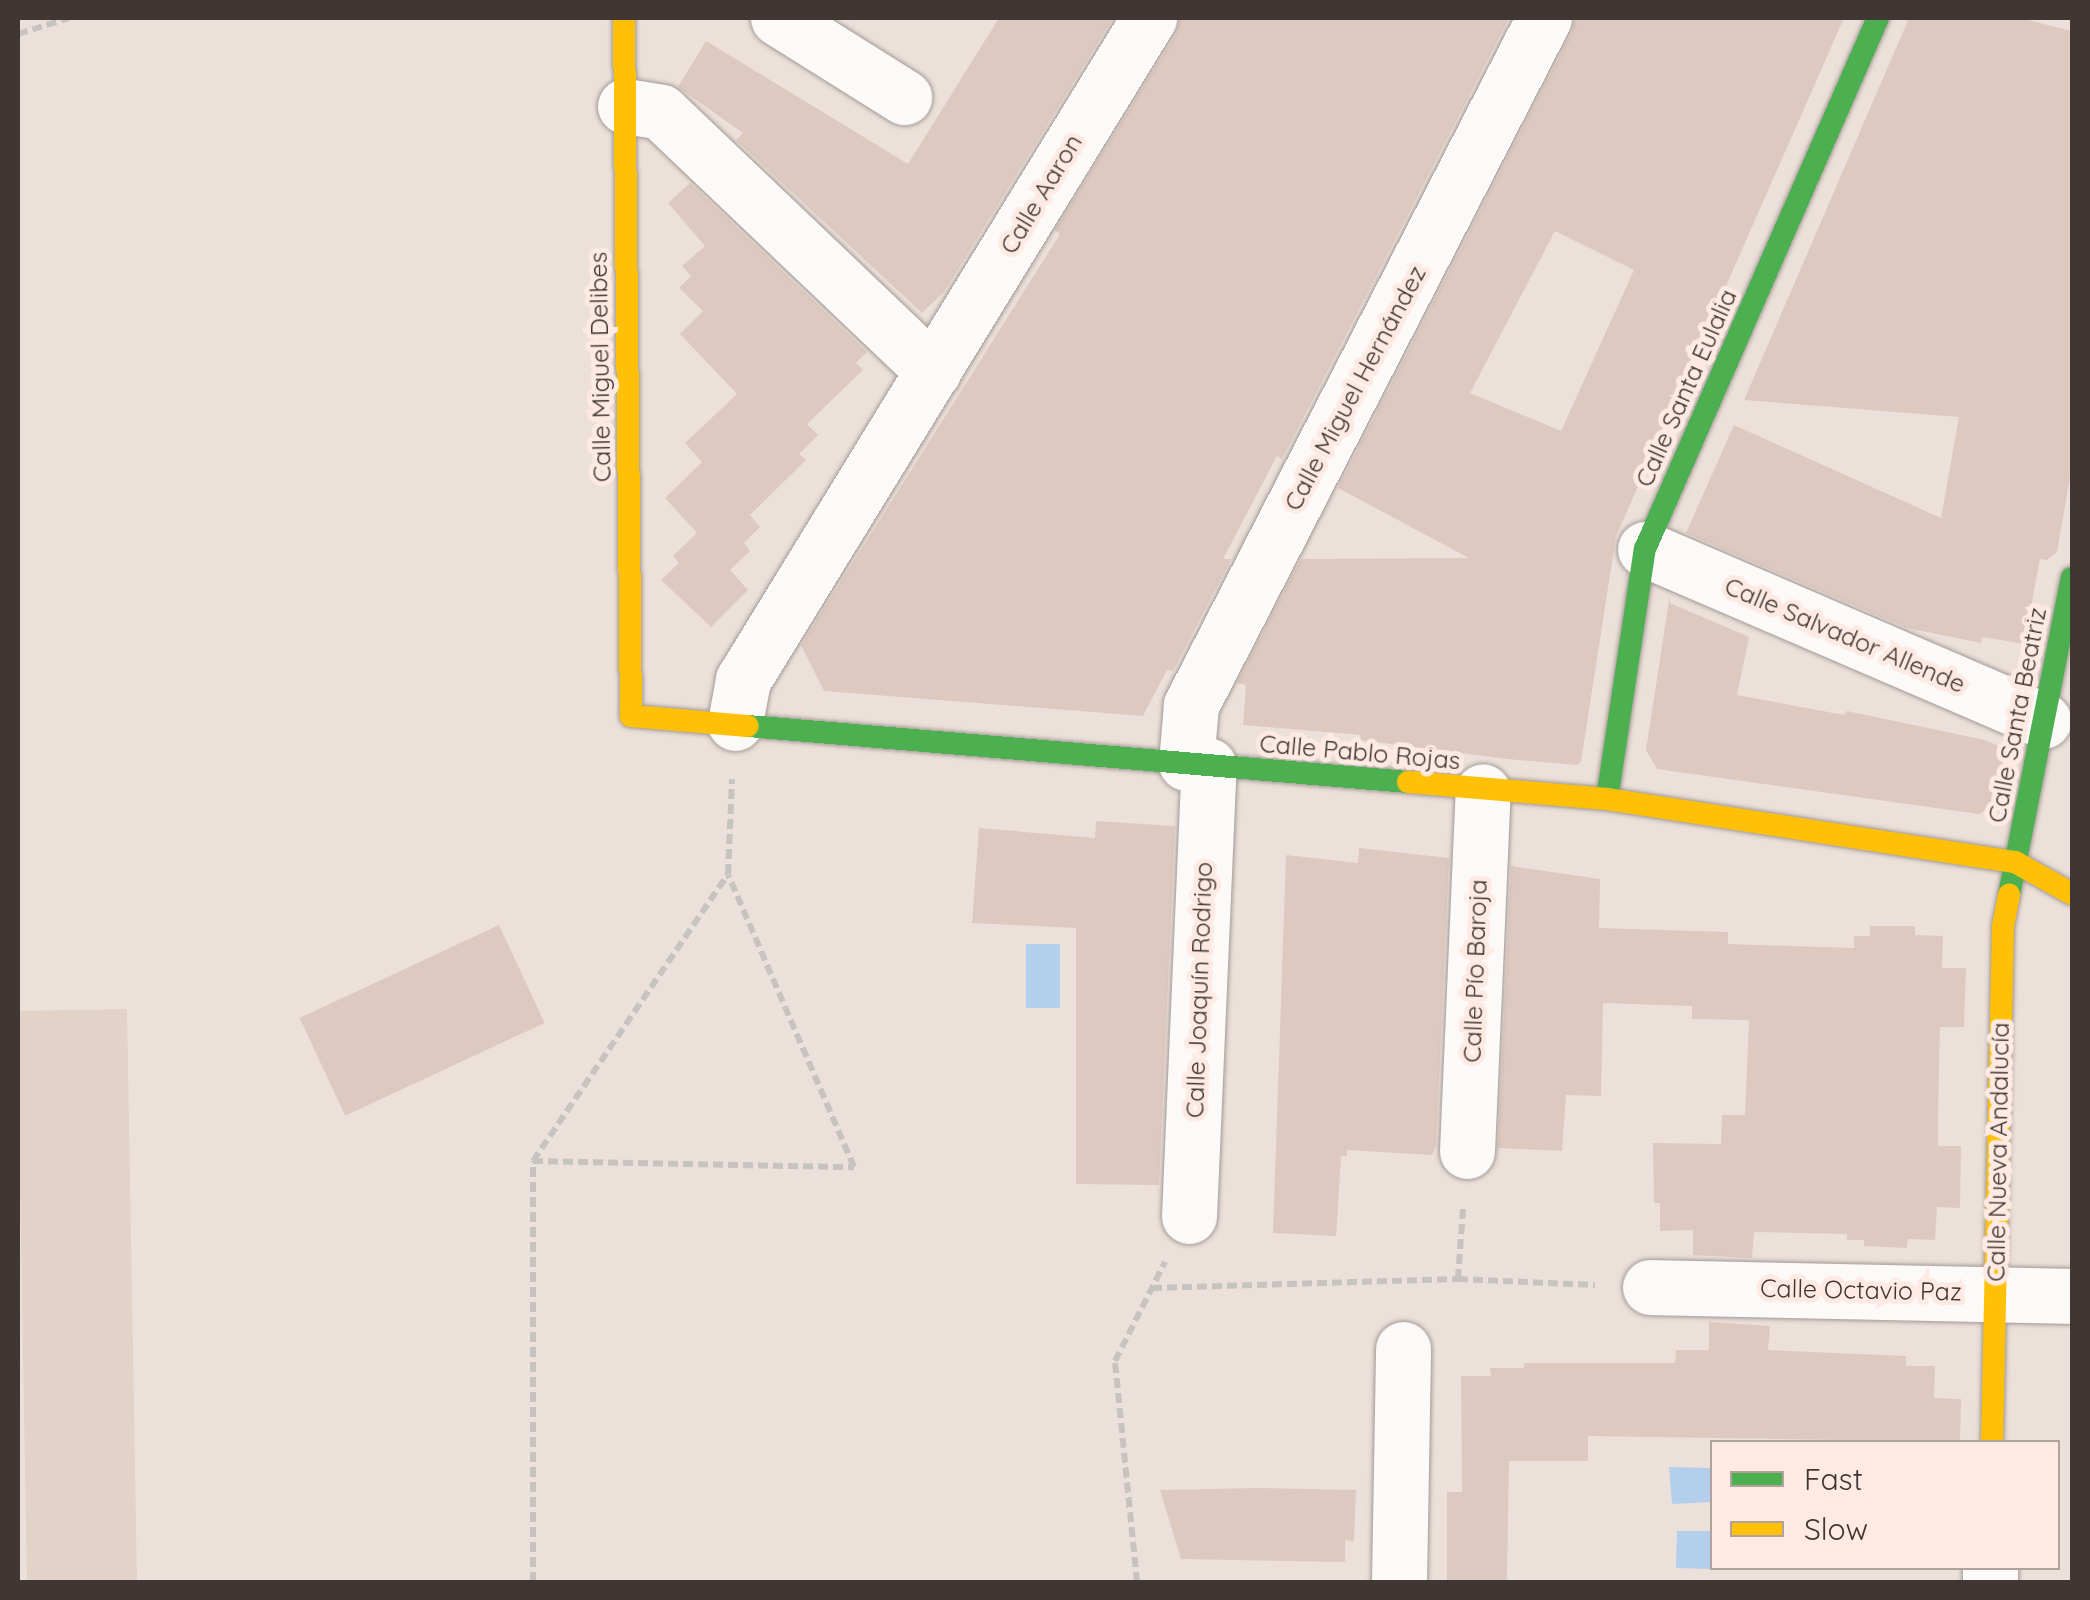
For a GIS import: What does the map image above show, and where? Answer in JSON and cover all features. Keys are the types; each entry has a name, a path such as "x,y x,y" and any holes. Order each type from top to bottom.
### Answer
{"street":[{"name":"Calle Miguel Delibes","path":"624,18 631,716"},
{"path":"778,18 904,97"},
{"name":"Calle Aaron","path":"734,723 742,680 1149,18"},
{"name":"Calle Miguel Hernández","path":"1197,764 1190,706 1544,18"},
{"name":"Calle Santa Eulalia","path":"1607,799 1645,550 1878,18"},
{"path":"625,106 661,112 933,372"},
{"name":"Calle Salvador Allende","path":"1645,550 2044,721"},
{"name":"Calle Santa Beatriz","path":"2015,862 2072,578"},
{"name":"Calle Pablo Rojas","path":"631,716 1607,799 2015,862 2072,894"},
{"name":"Calle Joaquín Rodrigo","path":"1189,1216 1197,764"},
{"name":"Calle Pío Baroja","path":"1467,1150 1483,791"},
{"name":"Calle Nueva Andalucía","path":"1992,1440 2003,926 2015,862"},
{"name":"Calle Octavio Paz","path":"1650,1287 2072,1296"},
{"path":"1399,1582 1403,1349"}],"path":[{"path":"18,34 69,18"},
{"path":"533,1161 854,1167 728,874 734,723"},
{"path":"533,1582 533,1161 728,874"},
{"path":"1458,1278 1467,1150"},
{"path":"1137,1582 1115,1360 1189,1216"},
{"path":"1152,1288 1458,1278 1650,1287"}],"shaded area":[{"path":"127,1009 137,1582 27,1582 18,1011"}],"water":[{"path":"1026,944 1060,944 1060,1008 1026,1008"},
{"path":"1669,1467 1710,1468 1710,1502 1672,1504"},
{"path":"1677,1531 1710,1531 1710,1569 1676,1568"}],"building":[{"path":"999,18 1113,18 944,292 922,313 736,140 743,133 678,87 706,41 908,164"},
{"path":"1180,18 1509,18 1282,459 1277,456 1223,559 1231,559 1173,671 1167,670 1143,716 824,691 801,645 1060,234 1055,230 1176,34"},
{"path":"1575,18 1844,18 1678,395 1667,395 1677,399 1616,536 1581,762 1577,765 1507,759 1360,740 1361,735 1243,725 1246,685 1237,683 1301,559 1469,558 1338,488 1572,32","holes":["1555,231 1634,270 1561,431 1470,393"]},
{"path":"1909,18 2020,18 2072,31 2072,466 2057,552 2047,560 2040,559 2024,644 1982,637 1981,643 1907,628 1686,533 1734,425 1941,518 1959,417 1744,400"},
{"path":"690,183 867,352 856,363 863,370 807,424 818,435 799,454 806,460 750,515 760,527 744,543 750,551 730,570 748,590 711,627 661,580 679,563 673,556 697,533 665,498 702,462 685,443 737,394 680,334 703,311 679,288 691,276 682,266 705,246 668,203"},
{"path":"1670,594 1670,603 1749,637 1737,695 1844,715 1847,711 1985,740 2006,749 1995,804 1979,814 1657,769 1646,750"},
{"path":"1096,821 1175,826 1159,1185 1076,1184 1076,928 972,923 979,828 1095,838"},
{"path":"1359,848 1449,858 1436,1145 1432,1155 1347,1150 1347,1156 1341,1156 1336,1236 1273,1233 1286,855 1358,863"},
{"path":"1511,866 1600,879 1599,928 1728,932 1728,944 1854,948 1854,936 1870,936 1870,926 1915,926 1915,935 1943,936 1942,968 1966,968 1964,1027 1940,1027 1938,1146 1961,1146 1960,1208 1937,1207 1935,1240 1908,1239 1907,1248 1864,1246 1864,1240 1847,1240 1847,1234 1754,1232 1752,1258 1693,1255 1693,1230 1660,1231 1660,1203 1654,1203 1653,1143 1721,1144 1722,1115 1745,1115 1749,1020 1692,1019 1692,1006 1603,1003 1601,1096 1566,1095 1562,1151 1498,1148"},
{"path":"499,925 545,1023 345,1116 300,1018"},
{"path":"1709,1322 1770,1326 1768,1350 1906,1356 1906,1366 1935,1366 1934,1398 1961,1399 1960,1440 1588,1436 1588,1461 1509,1461 1507,1582 1447,1582 1447,1492 1462,1492 1461,1376 1491,1376 1490,1368 1524,1368 1524,1363 1675,1363 1676,1350 1709,1350"},
{"path":"1160,1490 1356,1490 1354,1541 1345,1540 1345,1562 1181,1559"}],"traffic: fast":[{"path":"1607,799 1645,549 1878,18"},
{"path":"2009,895 2072,578"},
{"path":"748,726 1408,782"}],"traffic: slow":[{"path":"624,18 631,716 748,726"},
{"path":"1408,782 1607,799 2015,862 2072,894"},
{"path":"1992,1440 2003,926 2009,895"}]}
